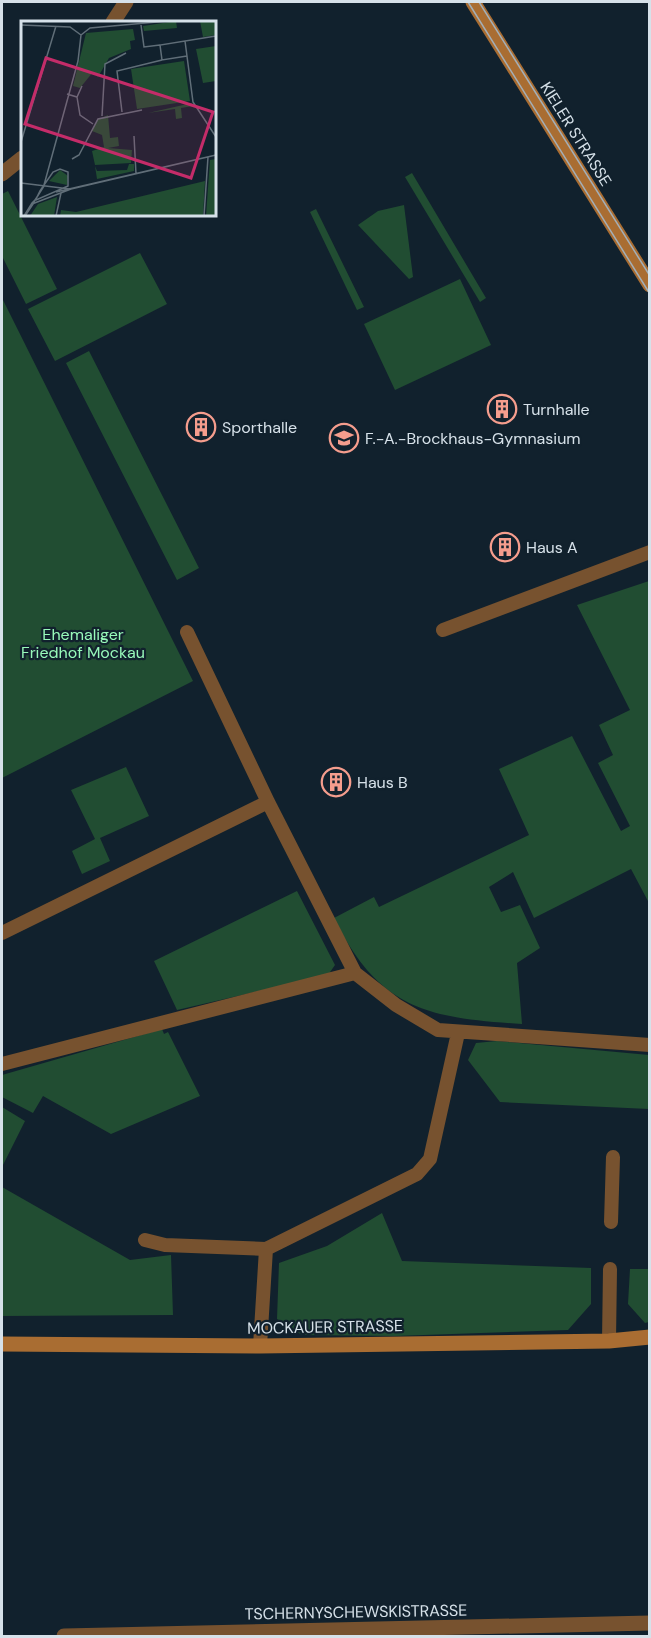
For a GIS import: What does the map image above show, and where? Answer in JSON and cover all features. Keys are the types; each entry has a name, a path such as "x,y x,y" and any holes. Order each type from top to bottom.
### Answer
{"street":[{"path":"114,21 126,2"},
{"name":"KIELER STRASSE","path":"473,2 650,285"},
{"path":"2,174 21,159"},
{"name":"MOCKAUER STRASSE","path":"2,1344 260,1346 609,1341 650,1337"},
{"name":"TSCHERNYSCHEWSKISTRASSE","path":"64,1636 650,1623"}],"lane":[{"path":"443,630 650,552"},
{"path":"187,632 268,802 355,973 396,1005 438,1030 650,1045"},
{"path":"2,933 268,802"},
{"path":"2,1064 355,973"},
{"path":"145,1240 165,1245 266,1249 417,1174 430,1159 458,1033"},
{"path":"611,1222 614,1157"},
{"path":"260,1346 266,1249"},
{"path":"609,1341 610,1269"}],"green space":[{"path":"412,173 486,298 480,302 405,177"},
{"path":"8,191 57,289 26,304 2,256 2,194"},
{"path":"404,205 413,277 409,279 358,225 378,211"},
{"path":"316,209 364,307 357,310 310,212"},
{"path":"140,253 167,304 55,361 28,309"},
{"path":"460,279 491,345 395,390 364,324"},
{"name":"Ehemaliger Friedhof Mockau","path":"2,298 193,681 2,778"},
{"path":"89,351 199,568 177,580 66,363"},
{"path":"649,581 649,903 631,869 534,918 513,872 489,887 501,912 520,905 540,948 517,963 522,1024 459,1018 409,1003 388,990 369,972 351,948 334,918 374,897 379,907 529,835 499,769 572,736 621,831 630,826 598,763 613,755 599,725 630,710 577,605"},
{"path":"126,767 149,816 100,838 110,861 82,874 72,851 95,839 71,790"},
{"path":"297,891 335,965 328,975 177,1010 154,961"},
{"path":"162,1029 164,1034 168,1032 200,1096 111,1134 43,1096 33,1113 2,1097 2,1075"},
{"path":"497,1041 649,1055 649,1109 500,1102 468,1060 476,1043"},
{"path":"2,1107 25,1121 2,1167"},
{"path":"2,1187 130,1260 171,1255 173,1315 2,1316"},
{"path":"382,1213 402,1261 591,1268 591,1304 568,1330 395,1336 302,1335 277,1319 279,1263 327,1246"},
{"path":"630,1269 649,1269 649,1322 645,1323 628,1304"}],"tram line":[{"path":"468,2 650,294"},
{"path":"479,2 650,276"}],"place":[{"name":"Turnhalle","path":"502,409"},
{"name":"Sporthalle","path":"201,427"},
{"name":"F.-A.-Brockhaus-Gymnasium","path":"344,438"},
{"name":"Haus A","path":"505,547"},
{"name":"Haus B","path":"336,782"}]}
